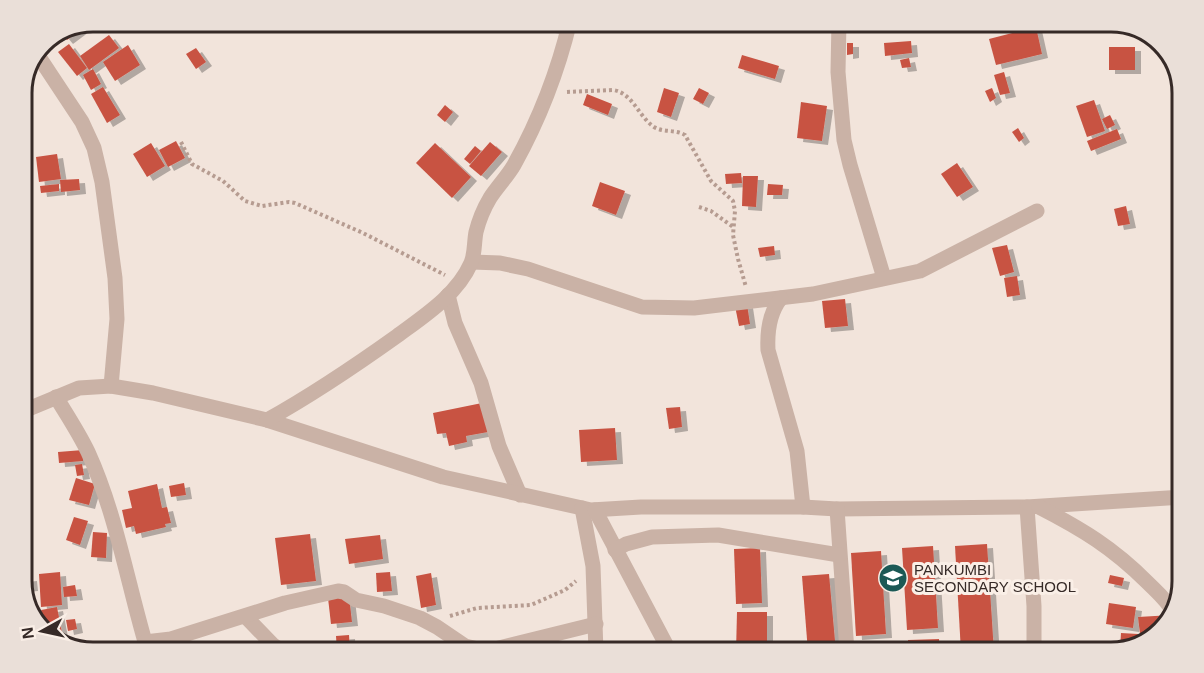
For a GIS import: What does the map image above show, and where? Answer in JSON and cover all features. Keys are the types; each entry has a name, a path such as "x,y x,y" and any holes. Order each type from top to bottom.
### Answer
{"street":[{"path":"267,420 303,400 355,365 418,320 459,283 472,262 482,215 491,197 515,163 548,93 567,32"},
{"path":"839,32 838,72 844,140 884,279"},
{"path":"41,60 82,122 94,148 102,182 111,238 117,319 111,386"},
{"path":"472,262 501,262 528,269 642,307 694,308 813,294 920,271 1037,211"},
{"path":"448,295 455,323 481,383 499,446 520,495"},
{"path":"781,298 773,308 767,334 768,350 796,451 803,507"},
{"path":"32,407 79,388 111,386 153,393 267,420 443,477 589,509 1033,507 1172,498"},
{"path":"56,397 78,432 96,471 124,559 145,642"},
{"path":"1033,507 1092,536 1117,553 1162,596 1168,605"},
{"path":"1033,507 1034,642"},
{"path":"589,509 615,550 665,642"},
{"path":"589,509 596,642"},
{"path":"837,509 846,642"},
{"path":"615,550 626,544 652,537 718,535 839,555"},
{"path":"162,642 285,603 338,591 356,600 393,609 429,623 459,642"},
{"path":"246,616 270,642"},
{"path":"523,642 596,624"}],"path":[{"path":"548,93 620,91 626,94 647,121 656,128 685,135 711,181 734,201 733,227 738,259 748,293 753,301"},
{"path":"181,142 192,164 223,181 245,201 262,206 295,203 381,241 459,283"},
{"path":"699,207 711,211 733,227"},
{"path":"429,623 477,608 531,605 565,590 593,566"}],"building":[{"path":"1016,32 1037,32 1042,54 996,65 989,39"},
{"path":"109,35 119,48 89,70 80,56"},
{"path":"911,41 912,53 885,56 884,43"},
{"path":"847,43 853,43 853,54 847,55"},
{"path":"69,44 87,68 77,76 58,52"},
{"path":"128,45 140,65 115,81 103,62"},
{"path":"1109,47 1135,47 1135,70 1109,70"},
{"path":"196,48 206,62 196,69 186,54"},
{"path":"742,55 779,66 775,79 738,68"},
{"path":"909,58 911,67 902,68 900,60"},
{"path":"93,69 101,84 91,90 83,75"},
{"path":"1004,72 1010,93 1000,95 994,75"},
{"path":"103,87 120,115 107,123 91,94"},
{"path":"664,88 679,93 671,117 657,112"},
{"path":"699,88 709,93 703,104 693,99"},
{"path":"992,88 996,98 990,102 985,91"},
{"path":"587,94 612,104 608,115 583,105"},
{"path":"1094,100 1105,131 1087,137 1076,106"},
{"path":"801,102 827,106 822,141 797,138"},
{"path":"445,105 453,112 445,122 437,115"},
{"path":"1110,115 1115,125 1107,129 1102,119"},
{"path":"1018,128 1024,138 1019,142 1012,132"},
{"path":"1117,129 1121,139 1091,151 1087,141"},
{"path":"176,141 185,158 168,167 159,150"},
{"path":"490,142 502,152 481,176 469,166"},
{"path":"151,143 165,166 147,177 133,154"},
{"path":"435,143 471,177 452,198 416,163"},
{"path":"475,146 481,151 470,164 464,159"},
{"path":"57,154 61,179 39,182 36,157"},
{"path":"957,163 973,187 957,197 941,174"},
{"path":"741,173 742,183 726,184 725,174"},
{"path":"743,176 758,176 756,207 742,206"},
{"path":"79,179 80,190 61,192 60,180"},
{"path":"600,182 625,191 616,215 592,206"},
{"path":"59,184 59,191 41,193 40,186"},
{"path":"768,184 783,185 782,195 767,195"},
{"path":"1126,206 1130,224 1118,226 1114,209"},
{"path":"1007,245 1014,272 1000,276 992,248"},
{"path":"774,246 775,255 760,257 758,248"},
{"path":"1017,276 1020,295 1007,297 1004,278"},
{"path":"845,299 848,326 825,328 822,301"},
{"path":"747,304 750,324 739,326 735,306"},
{"path":"482,403 488,432 466,436 467,442 449,446 446,433 437,434 433,413"},
{"path":"680,407 682,427 669,429 666,408"},
{"path":"615,428 617,460 581,462 579,430"},
{"path":"83,450 83,461 59,463 58,452"},
{"path":"82,464 84,475 77,476 75,465"},
{"path":"76,478 95,484 89,505 69,500"},
{"path":"184,483 186,495 171,497 169,486"},
{"path":"157,484 162,508 167,507 171,523 165,524 166,527 136,534 134,526 126,528 122,510 132,508 128,491"},
{"path":"74,517 88,521 80,545 66,540"},
{"path":"93,532 107,533 106,558 91,557"},
{"path":"310,534 316,581 281,585 275,538"},
{"path":"380,535 383,559 349,564 345,539"},
{"path":"987,544 993,642 960,642 955,546"},
{"path":"933,546 938,628 907,630 902,548"},
{"path":"760,548 762,603 736,604 734,549"},
{"path":"881,551 886,634 856,636 851,553"},
{"path":"60,572 62,601 41,601 39,574"},
{"path":"390,572 392,591 377,592 376,573"},
{"path":"431,573 436,605 421,608 416,576"},
{"path":"829,574 835,642 807,642 802,576"},
{"path":"1110,575 1124,578 1122,586 1108,583"},
{"path":"75,585 77,596 64,597 63,587"},
{"path":"349,596 352,622 331,624 328,598"},
{"path":"1109,603 1136,607 1133,628 1106,624"},
{"path":"737,612 767,612 767,642 736,642"},
{"path":"1161,616 1155,624 1140,634 1138,617"},
{"path":"72,619 75,619 77,629 72,630"},
{"path":"1121,633 1138,634 1135,637 1121,641"},
{"path":"349,635 349,642 336,642 336,636"},
{"path":"939,639 939,642 908,642 908,640"}],"place":[{"name":"PANKUMBI SECONDARY SCHOOL","path":"893,578"}]}
